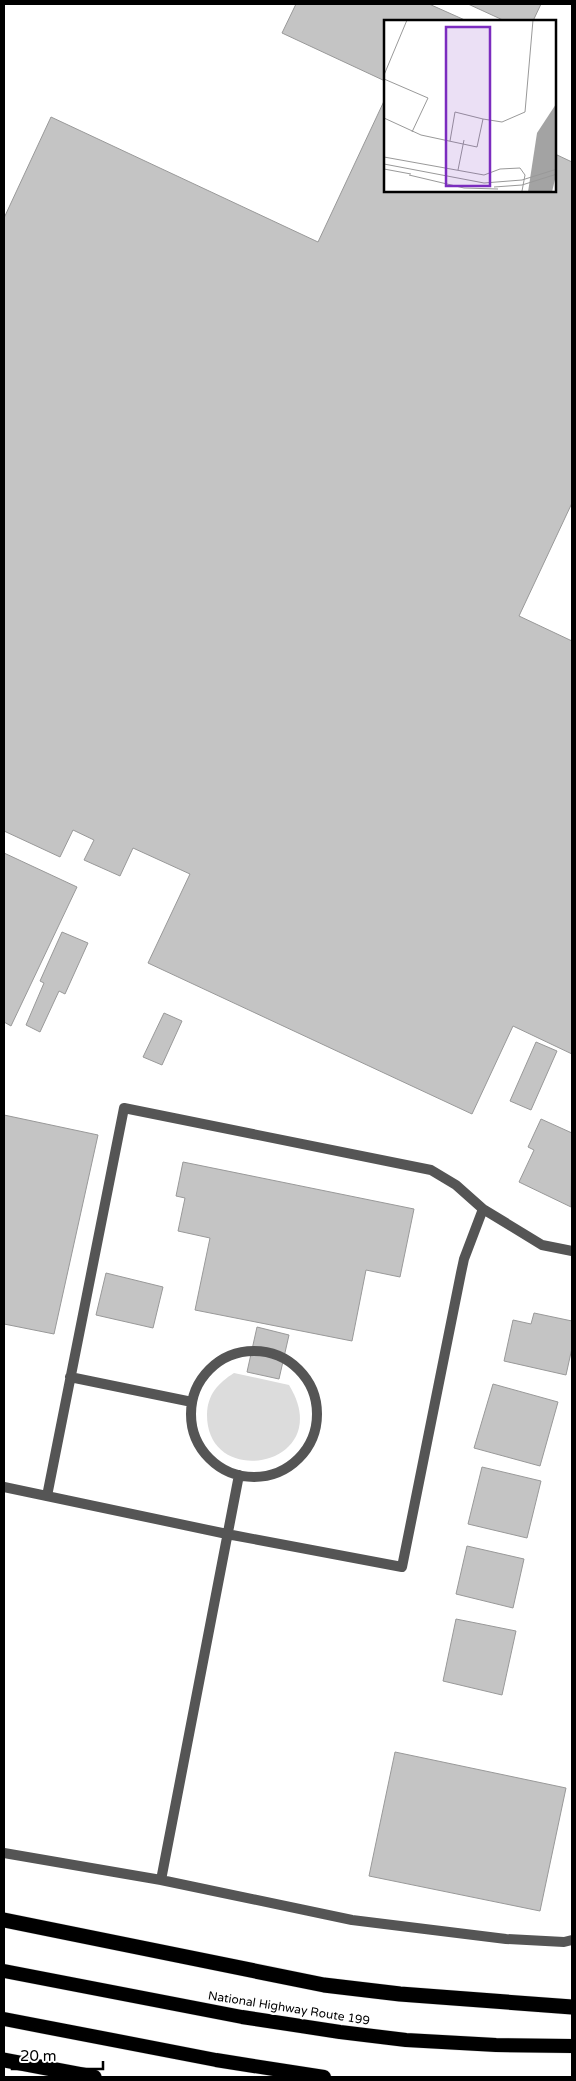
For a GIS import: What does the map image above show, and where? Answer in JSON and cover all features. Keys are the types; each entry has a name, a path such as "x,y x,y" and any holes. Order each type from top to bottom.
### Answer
{"highway":[{"path":"4,1920 324,1985 400,1994 572,2007"},
{"name":"National Highway Route 199","path":"4,1971 242,2017 340,2032 406,2040 496,2045 572,2046"},
{"path":"4,2020 216,2060 324,2077"},
{"path":"4,2060 94,2077"}],"lane":[{"path":"47,1496 124,1108 431,1170 456,1185 483,1209 542,1245 572,1251"},
{"path":"4,1487 226,1534 402,1567 464,1259 483,1209"},
{"path":"260,1351 281,1356 297,1368 310,1385 316,1404 316,1424 310,1444 297,1460 280,1471 260,1477 239,1475 220,1467 204,1453 193,1434 190,1413 192,1402 194,1392 204,1374 220,1360 240,1352 260,1351"},
{"path":"70,1377 192,1402"},
{"path":"161,1880 226,1534 239,1475"},
{"path":"4,1853 161,1880 352,1920 506,1939 564,1942 572,1940"}],"shaded area":[{"path":"234,1373 289,1385 300,1412 297,1434 285,1450 266,1459 246,1460 227,1454 213,1439 207,1415 209,1401 218,1385"}],"building":[{"path":"296,4 429,4 465,20 384,20 384,81 282,33"},
{"path":"468,4 541,4 533,20 503,20"},
{"path":"384,101 384,192 556,192 556,154 572,162 572,503 519,616 572,641 572,1054 513,1026 472,1114 148,963 190,874 133,848 120,876 84,860 94,840 73,830 60,857 4,831 4,218 51,117 318,242"},
{"path":"4,853 77,887 11,1026 4,1022"},
{"path":"62,932 88,943 65,994 59,991 40,1032 26,1025 44,983 40,981"},
{"path":"164,1013 182,1021 162,1065 143,1057"},
{"path":"536,1042 557,1051 531,1110 510,1101"},
{"path":"4,1115 98,1135 54,1334 4,1324"},
{"path":"541,1119 572,1133 571,1207 519,1182 534,1150 528,1147"},
{"path":"183,1162 414,1209 400,1277 366,1270 352,1341 195,1310 210,1238 178,1231 185,1198 176,1196"},
{"path":"106,1273 163,1287 153,1328 96,1315"},
{"path":"534,1313 572,1321 572,1348 566,1375 504,1361 513,1320 531,1324"},
{"path":"257,1327 289,1335 279,1379 247,1372"},
{"path":"493,1384 558,1402 540,1466 474,1448"},
{"path":"482,1467 541,1481 527,1538 468,1524"},
{"path":"467,1546 524,1559 513,1608 456,1594"},
{"path":"456,1619 516,1631 502,1695 443,1681"},
{"path":"395,1752 566,1788 540,1911 369,1876"}]}
